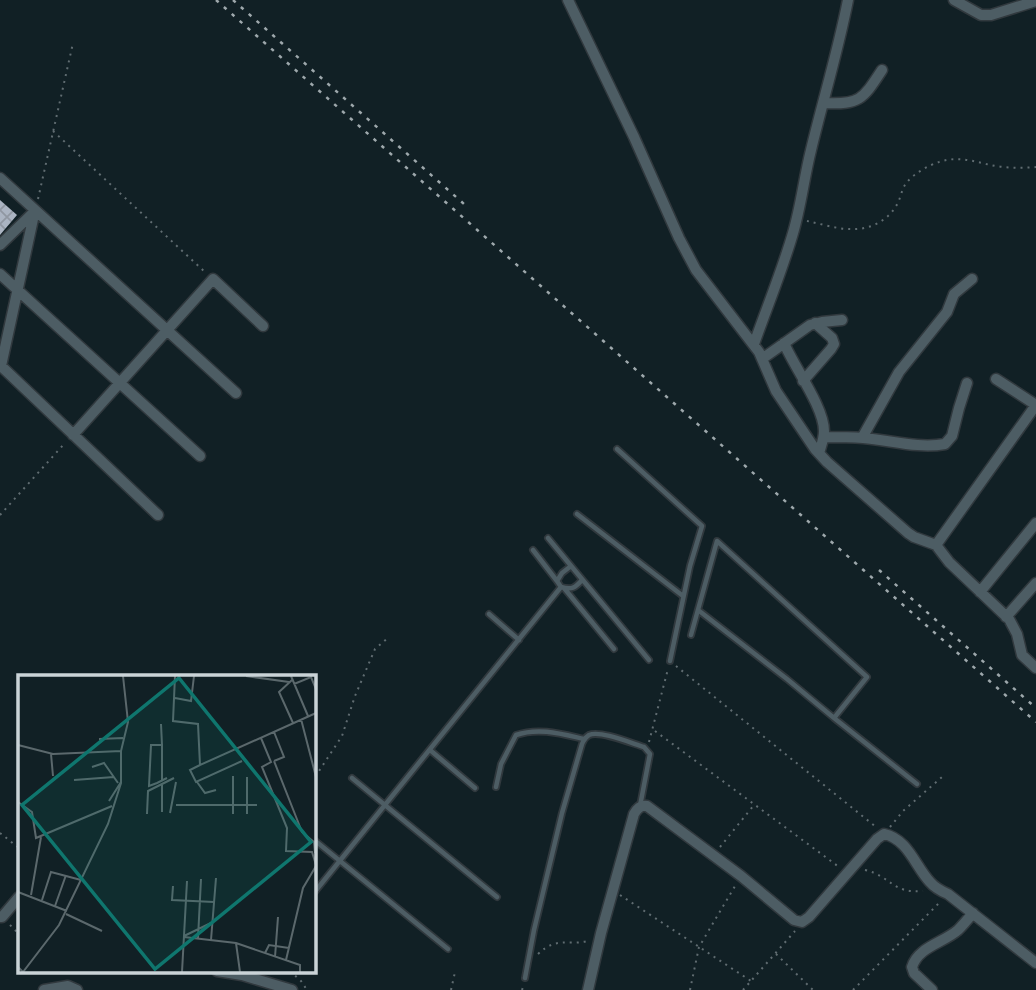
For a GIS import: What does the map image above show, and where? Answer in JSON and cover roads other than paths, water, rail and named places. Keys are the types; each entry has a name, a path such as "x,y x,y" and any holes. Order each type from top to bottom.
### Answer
{"street":[{"path":"568,0 696,270 754,344 785,407 819,453 845,478 908,533 936,545 949,562 1014,625 1022,655 1036,668"},
{"path":"754,344 782,270 797,219 848,0"},
{"path":"954,0 981,15 991,15 1036,1"},
{"path":"824,103 844,104 860,98 882,70"},
{"path":"0,178 236,393"},
{"path":"0,245 35,210"},
{"path":"35,210 0,366 158,516"},
{"path":"0,274 200,456"},
{"path":"73,435 213,279 263,326"},
{"path":"862,438 899,372 947,312 954,293 972,279"},
{"path":"762,359 815,323 842,320"},
{"path":"803,381 834,344 832,338 815,323"},
{"path":"784,343 821,413 824,437 819,453"},
{"path":"936,545 1036,405 996,379"},
{"path":"824,437 936,446 945,444 952,436 967,383"},
{"path":"980,592 1036,523"},
{"path":"1006,617 1036,583"},
{"path":"588,990 634,814 640,807 647,806 741,876 794,920 802,922 809,918 877,839 884,834 891,835 913,856 933,886 948,894 1036,963"},
{"path":"0,917 18,898"},
{"path":"932,990 914,973 914,960 919,954 957,931 973,913"},
{"path":"223,972 292,990"},
{"path":"44,990 68,986 77,990"}],"lane":[{"path":"617,449 702,526 683,596 670,661"},
{"path":"578,514 683,596"},
{"path":"548,538 649,660"},
{"path":"691,635 717,541 867,677 834,718"},
{"path":"533,550 614,649"},
{"path":"557,581 571,566"},
{"path":"563,588 570,589 582,580"},
{"path":"315,892 563,588"},
{"path":"698,610 917,784"},
{"path":"489,614 519,640"},
{"path":"496,787 501,764 516,735 526,732 550,732 584,739"},
{"path":"526,978 534,930 562,813 584,739 589,735 598,733 647,749 650,754 640,807"},
{"path":"429,750 475,788"},
{"path":"352,778 497,897"},
{"path":"315,841 448,948"}],"railway":[{"path":"216,0 1036,722"},
{"path":"233,0 464,204"},
{"path":"879,570 1036,708"}]}
